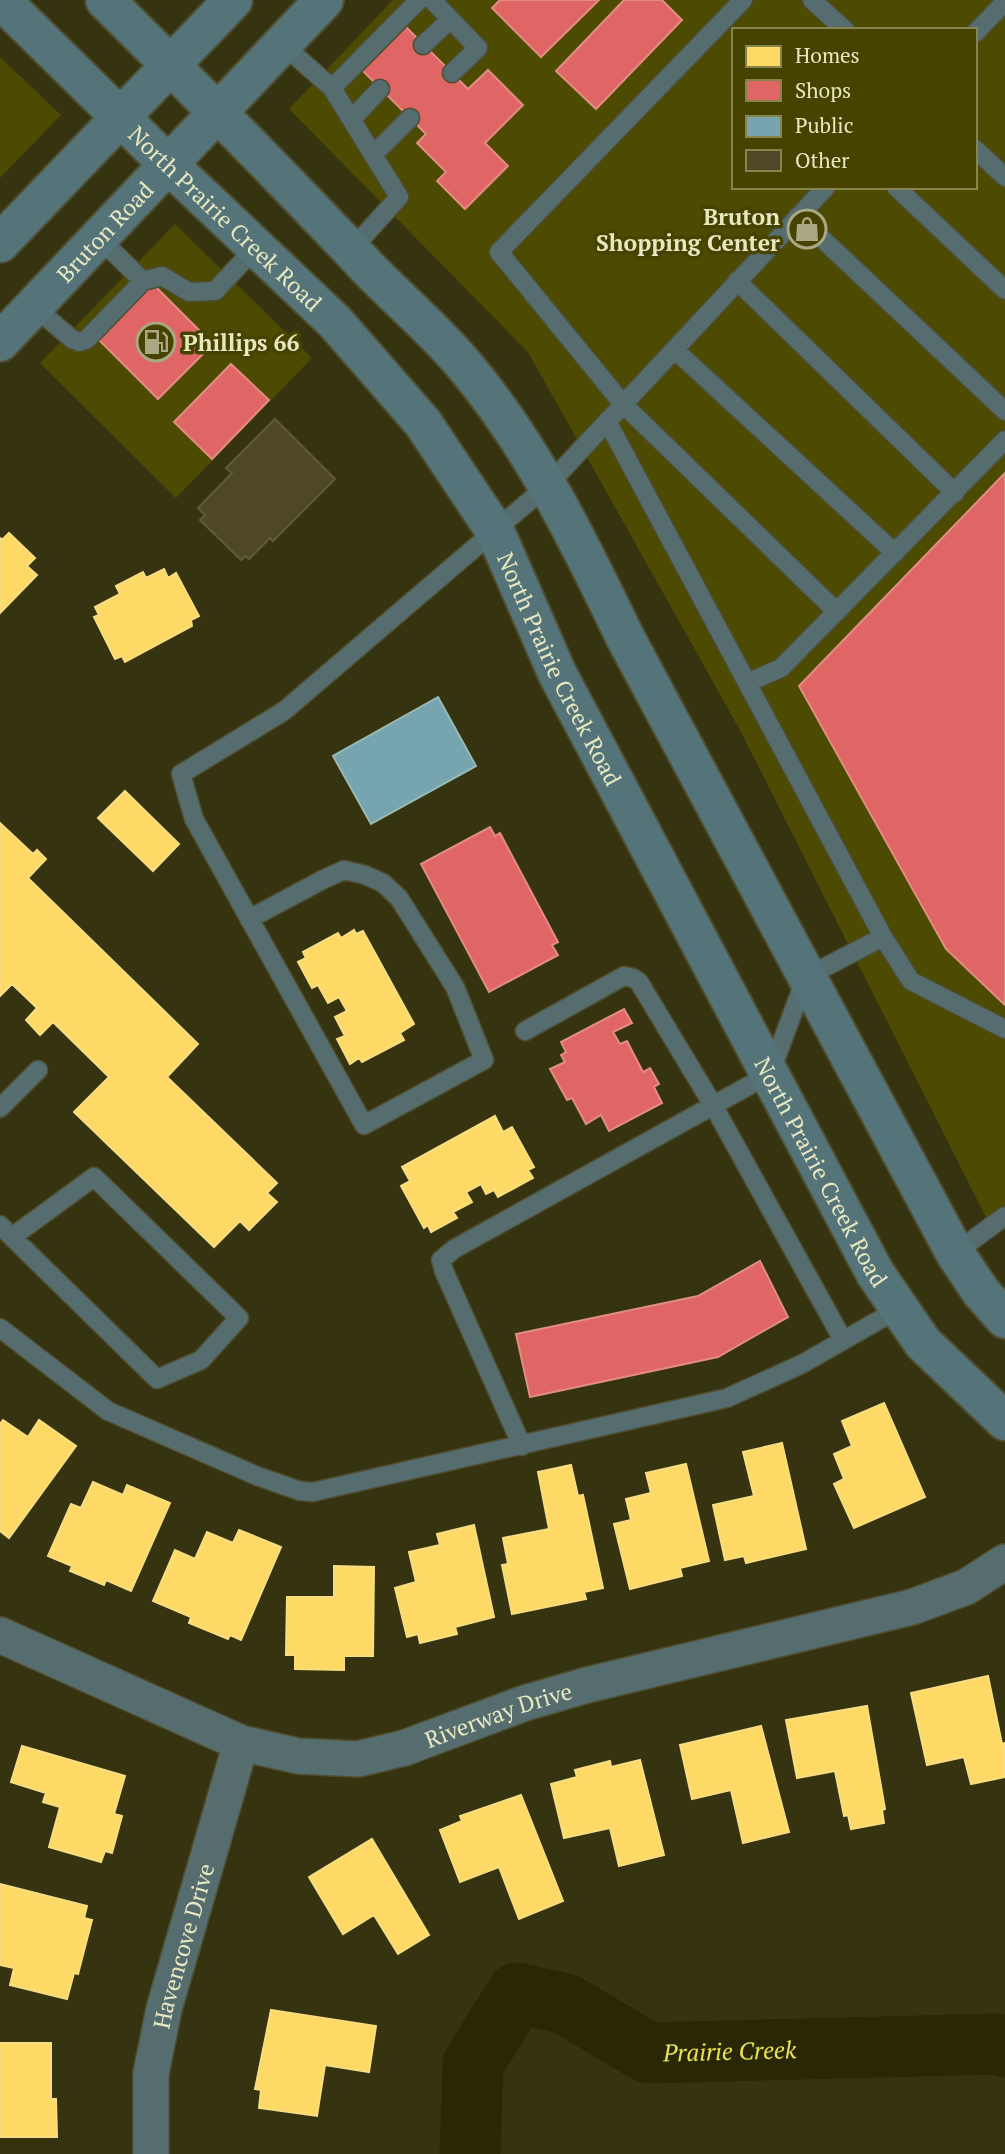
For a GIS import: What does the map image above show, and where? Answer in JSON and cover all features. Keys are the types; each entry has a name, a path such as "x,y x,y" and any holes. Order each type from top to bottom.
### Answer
{"main road":[{"name":"North Prairie Creek Road","path":"1,0 168,164 335,322 423,423 495,531 557,673 876,1273 923,1343 1005,1421"},
{"path":"105,0 217,110 465,366 502,416 548,485 576,535 626,639 955,1253 981,1292 1005,1319"},
{"path":"0,243 233,0"},
{"name":"Bruton Road","path":"0,342 324,0"}],"street":[{"name":"Riverway Drive","path":"0,1635 241,1743 298,1756 358,1759 404,1748 525,1703 587,1685 912,1607 966,1587 1005,1562"},
{"name":"Havencove Drive","path":"151,2154 152,2073 164,2009 241,1743"}],"lane":[{"path":"332,88 419,0"},
{"path":"432,0 478,48 452,73"},
{"path":"743,0 499,253 623,404 837,612"},
{"path":"812,0 843,28"},
{"path":"977,31 1005,2"},
{"path":"423,45 450,20"},
{"path":"281,43 332,88 399,197 351,250"},
{"path":"352,119 380,89"},
{"path":"373,155 410,118"},
{"path":"977,151 1005,177"},
{"path":"249,919 344,870 383,883 399,898 455,987 484,1060 364,1125 249,919 194,819 181,774 284,711 548,485 823,189"},
{"path":"898,189 1005,290"},
{"path":"798,216 1005,411"},
{"path":"98,237 143,281"},
{"path":"33,306 72,340 79,342 86,340 143,281 162,276 189,292 215,291 256,247"},
{"path":"737,281 955,493"},
{"path":"675,350 895,553"},
{"path":"607,421 883,937 911,981 1005,1029"},
{"path":"747,683 781,668 1005,440"},
{"path":"523,1446 441,1260 454,1249 770,1074 806,977 883,937"},
{"path":"525,1031 624,976 639,982 713,1105 843,1340"},
{"path":"0,1108 38,1070"},
{"path":"94,1177 239,1318 201,1360 157,1379 6,1231 94,1177"},
{"path":"955,1253 1005,1216"},
{"path":"0,1328 108,1411 257,1476 300,1491 313,1492 727,1398 802,1364 900,1308"}],"shaded area":[{"path":"393,0 1005,0 1005,1215 992,1229 740,730 528,352 289,109"},
{"path":"0,57 61,115 0,178"},
{"path":"175,224 312,358 176,498 40,363"}],"building: Homes":[{"path":"9,533 35,558 27,566 37,575 0,613 0,538 2,540"},
{"path":"164,569 168,578 176,573 199,616 191,620 192,626 125,662 122,656 115,659 94,617 99,615 95,607 120,594 116,586 143,572 146,578"},
{"path":"125,791 179,844 153,871 98,818"},
{"path":"0,823 33,854 37,850 46,859 28,878 198,1044 167,1077 277,1183 267,1193 277,1202 249,1230 240,1221 214,1247 74,1112 109,1077 53,1022 40,1035 26,1020 37,1008 12,984 0,996"},
{"path":"354,930 356,934 363,931 414,1024 400,1033 404,1040 362,1062 359,1058 350,1064 337,1039 345,1036 335,1017 347,1011 339,997 328,1003 318,985 312,988 298,962 306,958 303,952 338,933 341,938"},
{"path":"495,1116 503,1132 512,1127 534,1167 528,1170 533,1178 498,1197 494,1190 486,1194 481,1184 466,1192 472,1202 453,1212 457,1218 431,1232 428,1225 424,1228 401,1186 410,1181 402,1167"},
{"path":"884,1403 925,1497 854,1528 834,1484 844,1479 834,1454 852,1446 842,1421"},
{"path":"3,1420 28,1437 39,1420 76,1446 9,1538 0,1531 0,1424"},
{"path":"782,1443 806,1549 746,1563 744,1556 725,1560 713,1505 754,1496 743,1452"},
{"path":"686,1464 709,1561 680,1568 682,1576 630,1589 614,1524 631,1520 626,1499 651,1493 646,1473"},
{"path":"571,1465 578,1496 583,1495 603,1588 584,1592 586,1599 512,1614 502,1565 508,1564 503,1538 549,1529 538,1472"},
{"path":"93,1482 123,1495 127,1485 170,1503 131,1591 106,1580 104,1585 70,1571 72,1566 48,1556 71,1504 81,1508"},
{"path":"474,1525 494,1617 455,1627 457,1634 420,1643 418,1634 407,1637 395,1588 416,1582 409,1552 440,1545 437,1534"},
{"path":"239,1530 281,1547 241,1640 230,1635 228,1639 189,1623 191,1617 153,1601 175,1550 195,1559 207,1532 233,1543"},
{"path":"334,1566 374,1567 373,1656 344,1656 344,1670 295,1669 295,1655 286,1655 287,1597 334,1597"},
{"path":"988,1676 1002,1744 1005,1743 1005,1777 971,1784 964,1757 927,1765 911,1693"},
{"path":"867,1706 885,1809 882,1810 884,1823 851,1829 848,1815 844,1816 835,1771 797,1778 786,1720"},
{"path":"761,1726 789,1832 743,1843 731,1790 692,1799 680,1745"},
{"path":"22,1746 125,1776 114,1814 122,1816 112,1853 105,1851 101,1862 49,1847 60,1807 43,1802 46,1793 11,1782"},
{"path":"640,1760 664,1855 619,1866 610,1828 564,1838 551,1784 577,1777 575,1770 610,1761 611,1767"},
{"path":"521,1795 563,1901 519,1919 499,1867 460,1882 440,1830 462,1821 460,1816"},
{"path":"372,1839 429,1935 398,1954 374,1915 343,1934 309,1877"},
{"path":"0,1884 87,1906 84,1918 92,1920 78,1974 74,1973 67,1999 10,1985 14,1968 0,1965"},
{"path":"271,2010 376,2026 369,2072 325,2065 317,2116 259,2108 261,2090 255,2089"},
{"path":"0,2043 51,2043 51,2099 56,2099 57,2137 0,2137"}],"building: Shops":[{"path":"500,0 599,0 541,57 492,8"},
{"path":"624,0 662,0 682,20 596,109 556,71"},
{"path":"405,26 468,89 488,70 523,105 485,143 508,166 465,209 437,181 446,172 417,143 426,134 362,70"},
{"name":"Phillips 66","path":"153,284 213,344 158,399 98,339"},
{"path":"231,364 269,400 212,459 174,422"},
{"path":"1005,473 1005,1005 946,949 799,686"},
{"path":"490,827 495,836 500,833 558,942 552,945 558,955 489,992 421,864"},
{"path":"624,1009 632,1023 613,1032 620,1044 627,1041 643,1072 650,1068 659,1084 654,1087 662,1103 609,1131 601,1115 586,1124 572,1098 567,1100 550,1069 565,1062 561,1055 566,1052 561,1042"},
{"path":"760,1261 788,1317 718,1357 530,1397 516,1334 698,1296"}],"building: Public":[{"path":"438,697 476,766 371,824 333,756"}],"building: Other":[{"path":"275,419 335,479 273,541 270,538 249,559 246,556 241,560 200,520 205,515 198,508 232,473 226,468"}],"waterway":[{"name":"Prairie Creek","path":"470,2154 473,2064 517,1993 566,2004 648,2053 999,2044 1005,2047"}],"place":[{"name":"Bruton Shopping Center","path":"807,229"},
{"name":"Phillips 66","path":"156,342"}]}
